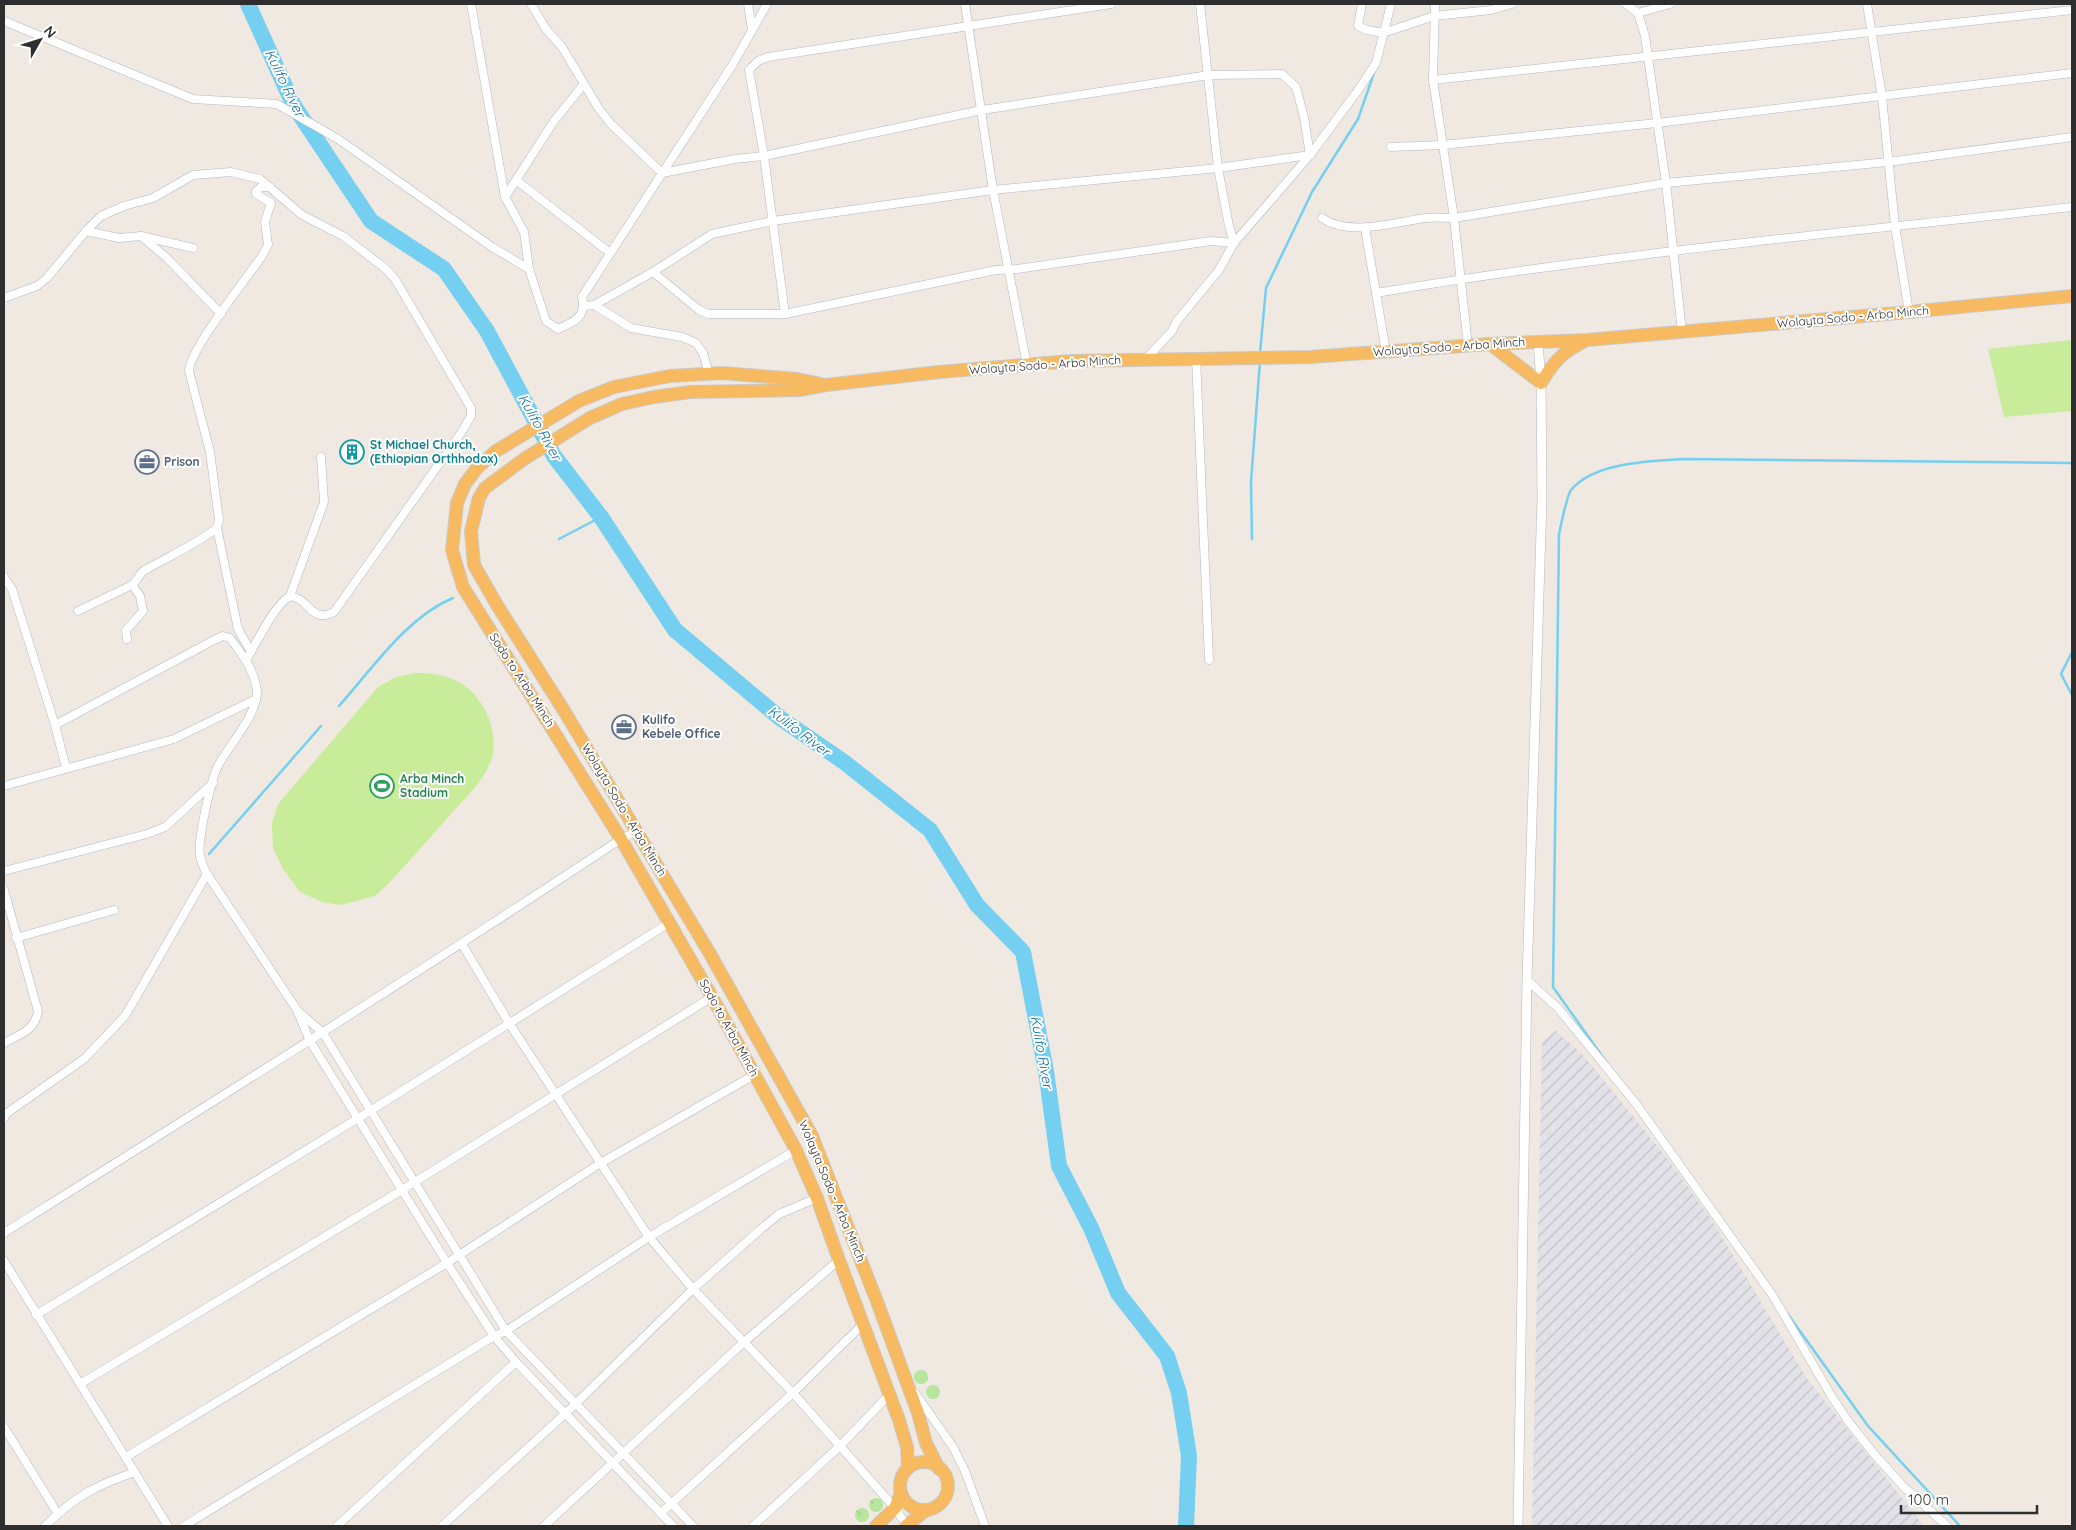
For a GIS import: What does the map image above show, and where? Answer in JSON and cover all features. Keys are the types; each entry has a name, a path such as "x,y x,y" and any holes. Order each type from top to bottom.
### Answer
{"highway":[{"name":"Wolayta Sodo - Arba Minch","path":"907,1526 926,1510 939,1505 947,1493 946,1479 926,1443 908,1384 839,1202 812,1136 709,952 563,708 496,605 474,565 471,531 479,498 493,480 590,418 622,404 690,392 799,390 826,385 939,372 1027,365 1146,359 1310,357 1538,341 1587,340 2072,296"},
{"path":"1490,344 1541,383 1553,363 1567,350 1587,340"},
{"name":"Wolayta Sodo - Arba Minch","path":"483,619 463,587 452,550 457,503 465,484 477,468 512,441 579,401 614,387 643,380 670,376 708,374 774,377 826,385"},
{"name":"Sodo to Arba Minch","path":"483,619 546,718 670,923 796,1150 819,1202 889,1395 900,1420 907,1447 908,1468"},
{"path":"546,718 563,708"},
{"path":"819,1202 839,1202"},
{"path":"876,1526 895,1508 901,1493 902,1477 908,1468 923,1462 939,1469"},
{"path":"901,1493 904,1500 910,1506 918,1510 926,1510"}],"street":[{"path":"471,4 505,196 524,232 529,269 546,321 558,329 579,317 584,306 582,297 733,64 767,4"},
{"path":"531,4 546,29 562,47 611,124 662,173"},
{"path":"748,4 752,30"},
{"path":"965,4 993,190 1027,365"},
{"path":"749,70 758,61 768,57 1111,4"},
{"path":"1200,4 1218,168 1234,243"},
{"path":"1362,4 1358,26 1383,33 1434,16 1491,10 1512,4"},
{"path":"1146,359 1172,331 1177,321 1219,270 1234,243 1310,155 1359,89 1376,63 1391,4"},
{"path":"1435,4 1432,80 1454,218 1459,279 1468,346"},
{"path":"1626,4 1638,13 1645,36 1666,182 1682,332"},
{"path":"1638,13 1670,4"},
{"path":"1867,4 1882,96 1888,162 1909,312"},
{"path":"1432,80 2072,10"},
{"path":"4,21 193,99 277,104 338,139 492,247 529,269"},
{"path":"733,64 749,70"},
{"path":"749,70 764,156 785,314"},
{"path":"1391,147 1442,146 1658,124 2072,73"},
{"path":"662,173 716,162 764,156 982,110 1209,75 1282,74 1296,87 1304,117 1310,155"},
{"path":"505,196 554,121 584,84"},
{"path":"1322,218 1331,224 1365,228 1428,218 1454,218 1666,182 1888,162 2072,137"},
{"path":"584,306 594,305 652,272 712,234 773,221 993,190 1218,168 1310,155"},
{"path":"4,298 37,286 47,278 86,231 106,214 124,206 153,198 193,175 231,172 260,179 302,215 343,236 386,269 395,279 472,412 461,433 334,612 325,616 317,615 298,597 290,596"},
{"path":"516,180 610,253"},
{"path":"251,652 238,628 218,528 219,520 210,452 189,370 191,358 268,244 266,222 271,203 256,194 256,191 261,187 270,187"},
{"path":"1376,293 1459,279 1674,250 2072,207"},
{"path":"1365,228 1386,352"},
{"path":"86,231 119,238 141,236 193,248"},
{"path":"141,236 167,258 221,314"},
{"path":"652,272 699,310 708,314 785,314 996,270 1211,241 1234,243"},
{"path":"594,305 631,328 682,337 696,344 703,353 708,374"},
{"path":"1518,1526 1527,980 1542,498 1541,383 1538,341"},
{"path":"1196,358 1209,660"},
{"path":"246,660 284,600 290,596 324,502 321,457"},
{"path":"78,611 132,585 143,571 201,540 218,528"},
{"path":"4,577 12,589 55,725 66,768"},
{"path":"127,638 126,630 143,611 140,596 132,585"},
{"path":"55,725 223,636 230,638 246,660 257,690 252,712 217,768 202,833 200,855 207,874 297,1010 310,1041 494,1336 516,1362 673,1526"},
{"path":"4,786 174,739 256,699"},
{"path":"4,871 147,834 165,827 213,783"},
{"path":"4,1233 310,1041 462,944 620,839 636,831"},
{"path":"5,1113 84,1059 125,1016 207,874"},
{"path":"4,890 38,1011 36,1022 27,1030 4,1043"},
{"path":"16,938 114,910"},
{"path":"36,1315 359,1118 670,923"},
{"path":"462,944 509,1023 649,1237 694,1289 793,1393 895,1508 907,1526"},
{"path":"1527,980 1558,1008 1637,1105 1773,1296 1848,1421 1903,1486 1947,1526"},
{"path":"80,1384 402,1190 712,997"},
{"path":"297,1010 322,1033 506,1331 693,1526"},
{"path":"126,1457 447,1263 600,1164 754,1075"},
{"path":"184,1526 494,1336 506,1331 649,1237 796,1150"},
{"path":"442,1526 566,1413 694,1289 779,1214 819,1202"},
{"path":"544,1526 744,1342 839,1260"},
{"path":"4,1261 168,1526"},
{"path":"661,1513 793,1393 863,1324"},
{"path":"337,1526 516,1362"},
{"path":"908,1384 953,1447 965,1471 984,1526"},
{"path":"754,1526 840,1446 889,1395"},
{"path":"4,1427 7,1440 58,1514"},
{"path":"44,1526 85,1492 135,1472"}],"shaded area":[{"path":"1555,1030 1583,1055 1670,1162 1711,1219 1806,1377 1924,1526 1532,1526 1542,1043"}],"green space":[{"path":"2072,340 2072,411 2004,417 1988,349"},
{"path":"415,673 435,674 453,679 468,688 475,695 485,709 494,739 493,754 488,769 467,796 389,883 375,896 341,905 322,902 300,892 283,869 273,848 272,823 278,804 378,687 396,677"},
{"path":"918,1370 924,1370 928,1377 924,1384 918,1384 914,1380 914,1374"},
{"path":"930,1385 936,1385 940,1392 936,1399 930,1399 926,1395 926,1389"},
{"path":"873,1498 879,1498 883,1505 879,1512 873,1512 869,1508 869,1502"},
{"path":"859,1508 865,1508 869,1515 865,1522 859,1522 855,1518 855,1512"}],"waterway":[{"name":"Kulifo River","path":"248,4 294,106 371,221 444,269 487,331 554,456 601,517 675,630 780,718 844,762 930,830 977,905 1023,952 1046,1071 1059,1166 1091,1228 1118,1293 1167,1356 1179,1393 1189,1456 1186,1526"},
{"path":"1260,353 1266,288 1312,192 1358,119 1375,70"},
{"path":"1252,539 1251,482 1260,361"},
{"path":"1607,1063 1553,987 1559,534 1571,490 1581,481 1608,468 1640,462 1684,459 2072,463"},
{"path":"559,539 601,517"},
{"path":"339,706 405,631 420,618 453,598"},
{"path":"2072,652 2061,674 2072,695"},
{"path":"209,854 321,726"},
{"path":"1787,1313 1868,1426 1960,1526"}],"place":[{"name":"St Michael Church, (Ethiopian Orthhodox)","path":"352,452"},
{"name":"Prison","path":"147,462"},
{"name":"Kulifo Kebele Office","path":"624,727"},
{"name":"Arba Minch Stadium","path":"382,786"}]}
